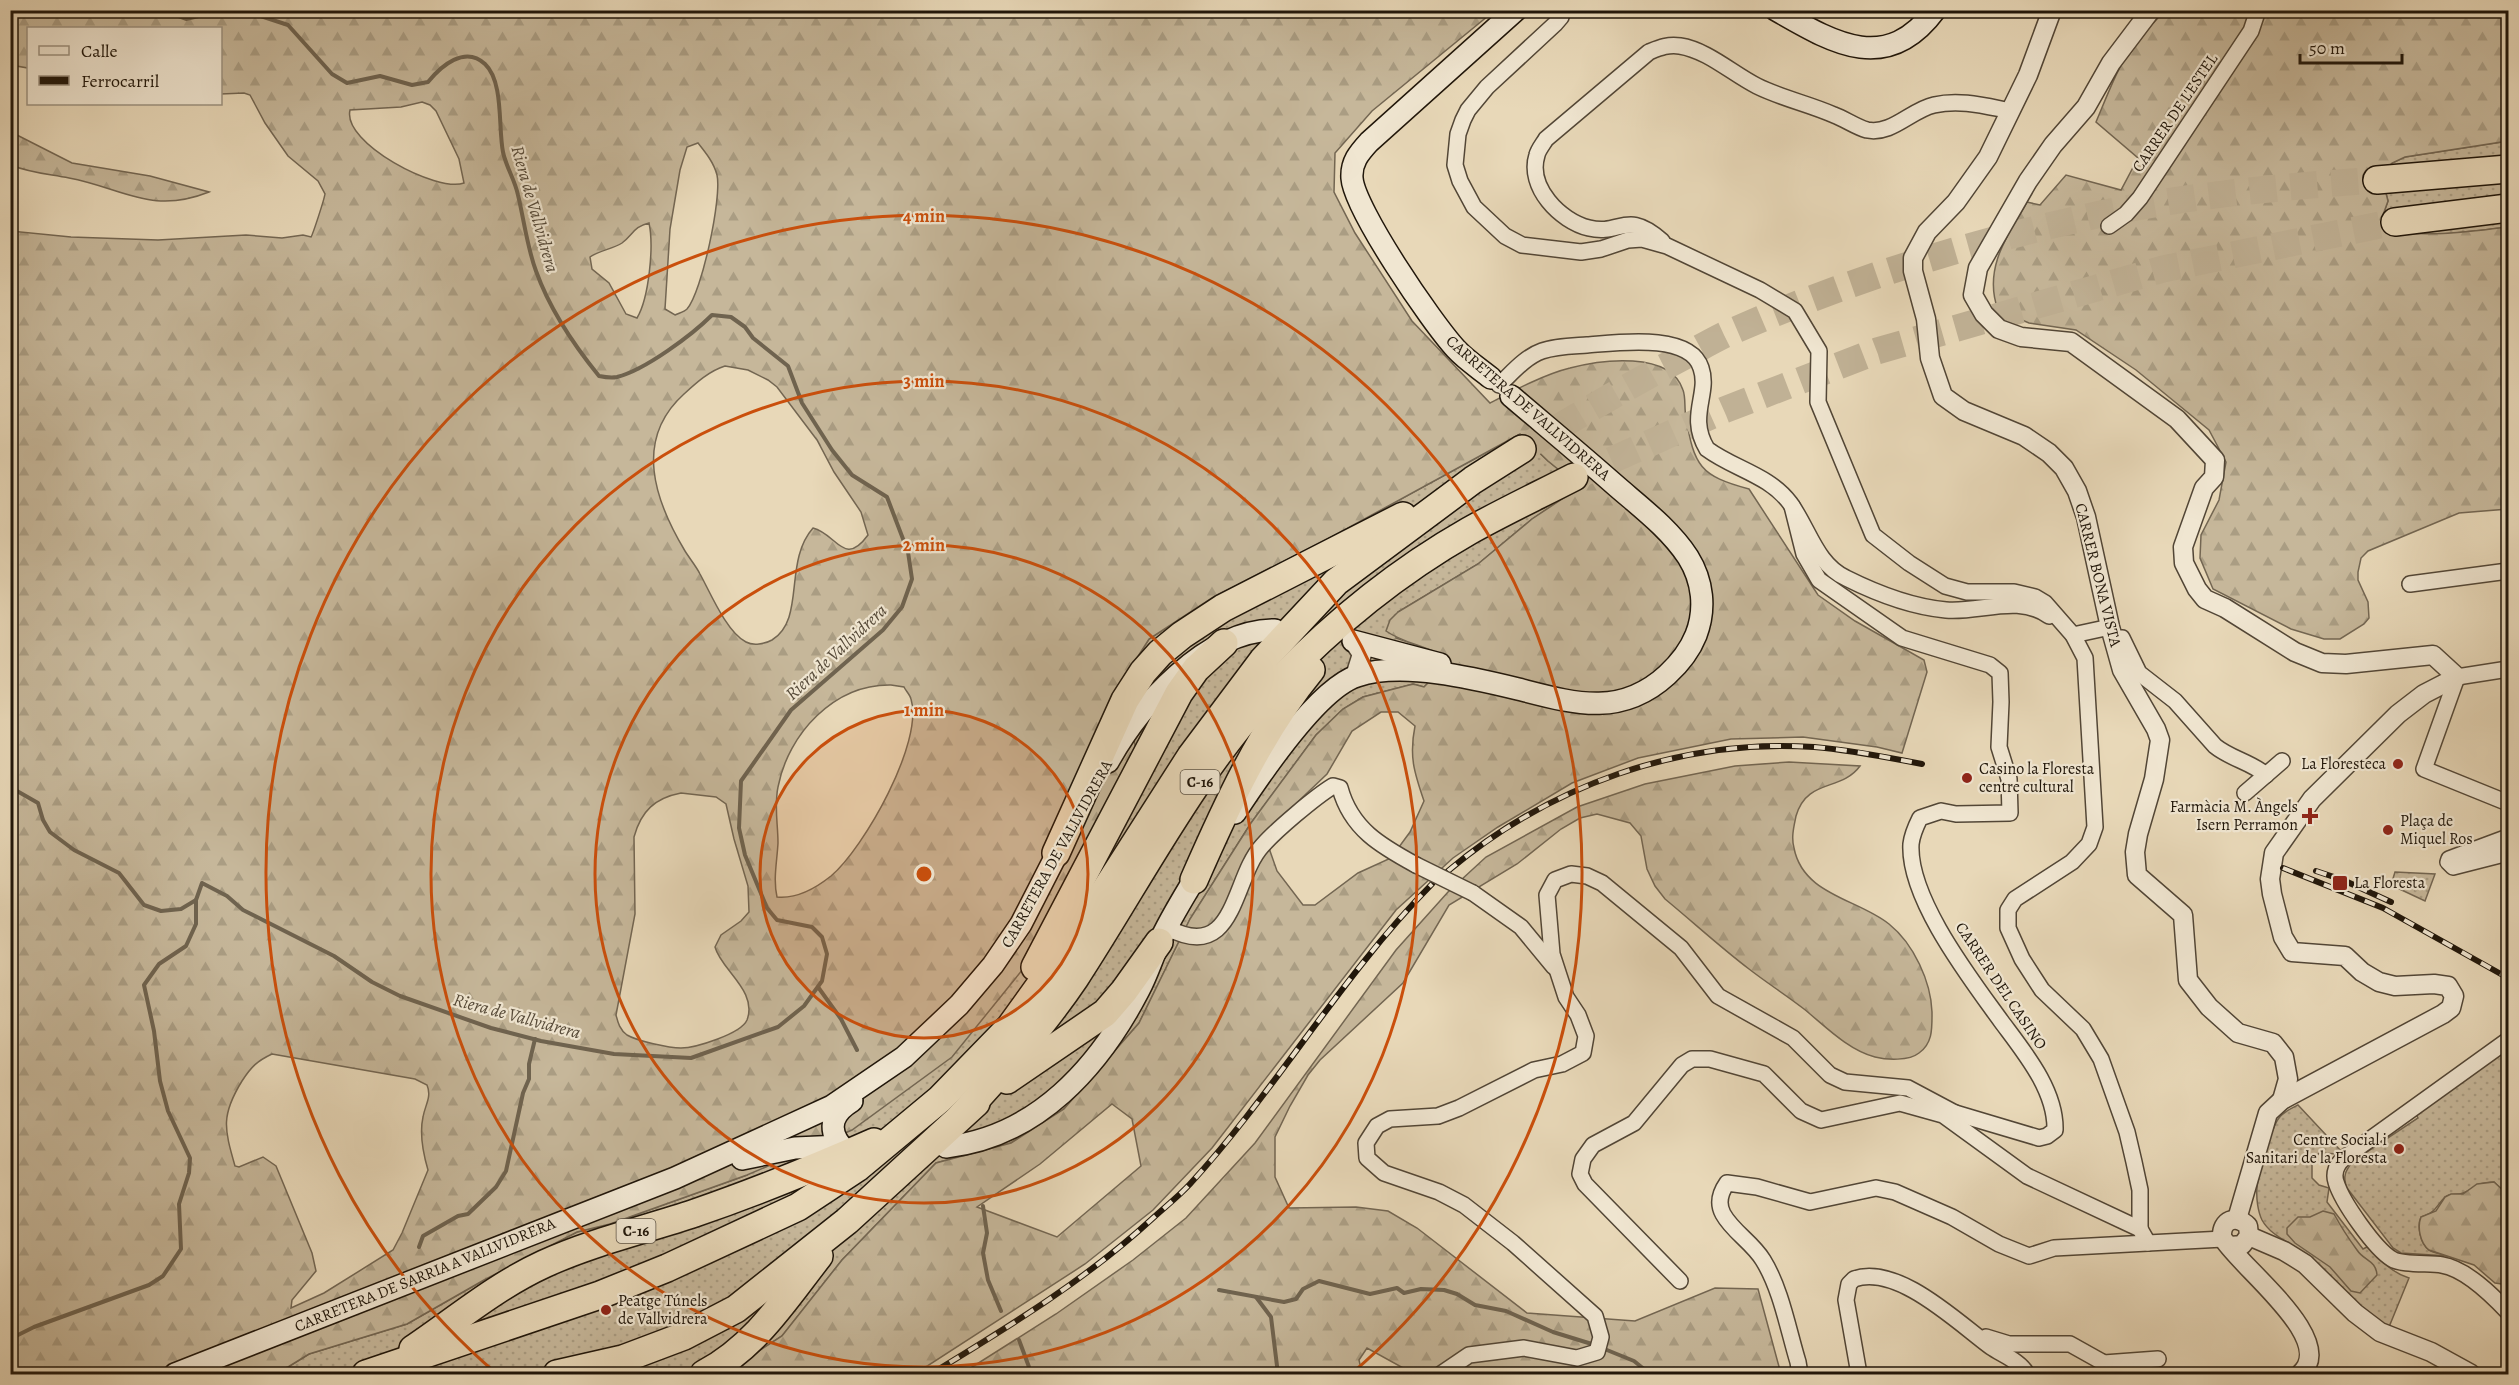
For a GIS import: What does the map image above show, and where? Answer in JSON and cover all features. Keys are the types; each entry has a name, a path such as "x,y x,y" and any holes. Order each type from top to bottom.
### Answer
{"highway":[{"path":"2377,180 2508,169"},
{"path":"2395,222 2508,208"},
{"name":"C-16","path":"374,1372 600,1295 734,1238 798,1207 829,1187 908,1128 940,1099 1010,1027 1079,931 1191,756 1263,660 1336,582 1473,480 1522,449"},
{"name":"C-16","path":"557,1374 623,1359 706,1326 736,1309 847,1221 962,1114 1017,1053 1074,979 1166,831 1226,743 1273,687 1313,647 1371,597 1439,550 1574,477"},
{"path":"1056,853 1125,700 1143,672 1160,653 1182,635 1223,608 1473,480"},
{"path":"1194,880 1232,797 1275,718 1319,659 1382,604 1466,544 1502,514"},
{"path":"940,1099 1019,996 1179,693 1196,669 1224,644"},
{"path":"962,1114 1023,1068 1069,1039 1105,1012 1125,991 1164,935"},
{"name":"C-16","path":"374,1372 494,1293 544,1264 581,1249 769,1186 908,1128"},
{"name":"C-16","path":"704,1374 733,1356 758,1335 847,1221"}],"main road":[{"name":"CARRETERA DE VALLVIDRERA","path":"946,1147 976,1142 1006,1131 1045,1108 1068,1089 1097,1059 1140,988 1164,935 1216,841 1292,733 1326,698 1355,676 1399,670 1494,684 1566,702 1587,704 1631,698 1662,680 1681,662 1694,639 1702,608 1701,588 1693,567 1674,540 1627,495 1458,351 1425,309 1362,208 1353,187 1352,169 1358,154 1369,142 1516,10"},
{"path":"1776,10 1834,42 1851,47 1867,48 1900,41 1912,34 1935,10"},
{"name":"CARRETERA DE VALLVIDRERA","path":"675,1178 814,1115 878,1076 939,1026 988,971 1021,924 1056,853 1089,802 1119,744 1133,725 1190,664 1247,633 1275,630"},
{"name":"CARRETERA DE VALLVIDRERA","path":"1353,641 1452,668 1494,684"},
{"path":"675,1178 763,1153 795,1148 842,1146 834,1129 835,1114 840,1108 854,1100 878,1076"},
{"name":"CARRETERA DE SARRIA A VALLVIDRERA","path":"175,1374 675,1178"}],"street":[{"path":"1562,10 1561,17 1555,24 1487,87 1468,110 1458,134 1455,165 1460,181 1474,207 1505,236 1522,245 1581,252 1641,239 1667,246 1760,290 1795,310 1818,351 1818,402 1873,535 1909,564 1945,586 1967,592 2014,592 2035,597 2045,603 2073,635 2085,658 2095,827 2089,844 2072,862 2015,899 2008,910 2008,928 2022,958 2042,990 2083,1029 2101,1059 2127,1132 2140,1190 2140,1229 2148,1243"},
{"name":"CARRER BONA VISTA","path":"2052,10 2028,75 1988,157 1956,202 1927,232 1913,258 1914,284 1926,320 1929,358 1943,396 1964,411 2024,436 2049,453 2064,468 2078,491 2112,633 2126,681 2156,729 2160,740 2154,779 2138,834 2135,852 2137,876 2183,915 2188,980 2195,989 2209,1006 2238,1033 2273,1043 2284,1057 2288,1079 2282,1100"},
{"path":"2151,10 2111,63 2086,107 2053,145 2028,181 1978,268 1973,295 1984,314 1999,329 2021,337 2072,342 2177,419 2215,460 2214,477 2204,488 2183,547 2184,563 2197,589 2205,599 2315,662 2332,665 2433,655 2457,677"},
{"name":"CARRER DE L'ESTEL","path":"2109,226 2126,214 2140,198 2251,32 2258,10"},
{"path":"1667,246 1653,233 1632,224 1606,229 1591,229 1574,223 1561,214 1549,201 1539,187 1536,172 1536,156 1546,139 1649,52 1658,48 1669,45 1682,46 1758,87 1834,115 1867,130 1881,130 1894,126 1916,111 1954,102 1974,103 2011,111"},
{"path":"1500,386 1522,363 1542,351 1588,345 1652,342 1685,350 1694,357 1702,369 1698,419 1701,440 1707,449 1774,486 1792,506 1828,568 1848,579 1903,600 1936,609 1958,611 2019,605 2046,614 2073,635 2112,633 2122,638 2139,672 2175,701 2215,746 2222,752 2254,765 2266,774"},
{"name":"CARRER DEL CASINO","path":"1792,506 1804,554 1819,580 1902,638 1990,665 2000,674 1999,747 2009,779 2010,813 1956,814 1941,811 1920,818 1911,843 1913,861 1918,889 1941,931 1976,987 2033,1066 2052,1105 2055,1130 2039,1138 1949,1114"},
{"path":"2410,584 2508,572"},
{"name":"CARRETERA DE VALLVIDRERA","path":"1353,641 1362,654 1355,676"},
{"path":"2237,1219 2268,1113 2282,1100 2443,1014 2451,1008 2454,996 2448,986 2434,984 2395,986 2379,982 2345,956 2292,952 2283,937 2270,879 2274,853 2312,799 2398,714 2424,694 2457,677 2508,669"},
{"path":"2457,677 2424,769 2508,803"},
{"path":"2245,793 2282,761"},
{"path":"1164,935 1197,937 1209,934 1224,924 1232,911 1251,862 1262,846 1333,786 1340,788 1344,805 1357,825 1382,846 1473,894 1521,927 1556,970"},
{"path":"2508,837 2449,859 2448,864 2453,867 2508,853"},
{"path":"1441,1374 1469,1355 1524,1348 1576,1358 1597,1352 1601,1337 1595,1316 1569,1290 1464,1205 1439,1192 1384,1173 1367,1158 1365,1143 1377,1126 1390,1119 1438,1116 1459,1108 1534,1070 1563,1064 1583,1053 1586,1036 1578,1015 1566,997 1552,954 1547,895 1555,880 1571,874 1587,876 1602,883 1640,912 1681,948 1718,996 1793,1038 1830,1075 1845,1082 1908,1088 1949,1114 2027,1176 2140,1229"},
{"path":"2506,1307 2476,1281 2445,1265 2394,1261 2370,1240 2339,1189 2335,1176 2337,1166 2344,1158 2508,1040"},
{"path":"1680,1281 1585,1184 1580,1174 1583,1159 1593,1145 1634,1123 1682,1065 1692,1059 1710,1059 1764,1074 1802,1111 1821,1120 1900,1103 1949,1114"},
{"path":"1800,1374 1769,1270 1761,1257 1723,1214 1719,1203 1721,1191 1727,1183 1757,1187 1810,1202 1876,1188 1895,1192 1952,1217 1999,1244 2029,1256 2054,1248 2148,1243 2227,1243 2242,1245 2249,1236 2248,1226 2237,1219 2229,1220 2223,1226 2227,1243 2288,1310 2308,1342 2311,1358 2308,1368 2300,1374"},
{"path":"2249,1236 2284,1251 2305,1264 2355,1313 2379,1332 2431,1352 2471,1374"},
{"path":"1859,1374 1846,1300 1849,1284 1854,1279 1868,1275 1898,1283 2018,1363 2027,1374"},
{"path":"1977,1335 2009,1344 2070,1344 2103,1363 2158,1359"}],"green space":[{"path":"10,11 1494,11 1372,111 1335,153 1334,192 1355,233 1412,321 1490,403 1550,374 1598,362 1649,363 1676,377 1684,393 1685,414 1692,447 1702,466 1720,479 1749,489 1818,595 1855,621 1924,660 1927,672 1902,753 1877,747 1803,737 1731,739 1638,758 1572,783 1498,827 1453,858 1396,910 1212,1148 1153,1210 1085,1264 915,1374 723,1374 782,1336 842,1260 936,1163 1011,1143 1064,1109 1139,1023 1190,919 1251,823 1316,735 1343,709 1363,697 1413,684 1424,687 1450,661 1386,631 1390,620 1398,612 1478,564 1532,519 1571,493 1576,484 1520,434 1326,540 1215,596 1149,639 1115,692 1134,739 1136,751 1023,969 952,1057 852,1130 747,1175 610,1224 577,1232 484,1280 407,1324 309,1354 288,1367 270,1374 11,1374 11,231 71,237 158,240 246,235 282,238 303,235 311,237 325,194 318,181 288,156 265,123 250,95 222,94 222,27 27,27 27,68 11,65","holes":["422,102 430,105 436,111 459,159 464,183 451,184 434,180 394,163 361,137 351,123 350,110 401,107","698,143 714,166 718,186 717,203 710,244 699,284 687,309 675,315 665,309 670,229 680,170 687,147","649,223 651,258 645,298 637,318 626,314 609,283 592,269 590,257 622,243 637,229","725,366 748,370 777,387 817,440 834,472 861,512 868,535 853,549 846,549 813,528 804,542 799,557 789,618 782,631 772,640 763,643 746,642 732,630 726,621 674,532 658,491 654,471 654,451 658,431 668,412 703,378","891,685 904,687 911,699 913,718 909,741 900,767 874,819 859,843 831,876 799,894 777,897 775,884 778,843 776,801 783,767 803,731 817,716 833,703 851,693 870,687","1381,712 1398,712 1415,726 1412,746 1414,764 1424,801 1410,832 1391,858 1358,873 1315,905 1303,905 1277,871 1264,834 1327,774 1352,731","681,793 716,797 726,804 748,886 749,912 741,921 721,935 715,947 743,990 749,1009 747,1020 727,1035 696,1046 681,1048 653,1044 627,1035 621,1029 616,1015 635,914 634,837 641,820 650,807 672,795","272,1054 415,1079 427,1085 428,1089 421,1130 428,1170 393,1250 324,1293 291,1308 292,1300 316,1271 312,1253 276,1166 263,1157 239,1167 235,1166 228,1141 226,1122 235,1093 248,1072 258,1062","1112,1104 1132,1119 1141,1166 1057,1237 977,1207 1040,1164"]},
{"path":"2163,11 2508,11 2508,141 2405,157 2392,163 2381,174 2388,201 2383,215 2387,229 2430,234 2508,227 2508,509 2459,513 2368,551 2361,558 2358,580 2368,602 2369,618 2364,624 2340,639 2324,639 2291,629 2213,589 2200,558 2201,535 2219,500 2226,462 2209,430 2136,370 2076,330 2029,323 1998,310 1993,281 1995,267 2005,240 2027,202 2040,205 2066,175 2121,190 2138,158 2096,122 2112,83 2127,55 2136,41"},
{"path":"11,132 72,163 150,176 209,192 170,201 153,200 88,182 18,168 11,165"},
{"path":"2508,141 2508,227 2430,234 2414,234 2386,229 2383,215 2388,201 2381,174 2392,163 2405,157"},
{"path":"1520,434 1548,461 1577,484 1571,493 1532,519 1478,564 1398,612 1396,638 1431,650 1450,661 1424,687 1413,684 1363,697 1343,709 1316,735 1251,823 1190,919 1139,1023 1064,1109 1011,1143 936,1163 842,1260 782,1336 723,1374 270,1374 288,1367 309,1354 407,1324 484,1280 577,1232 610,1224 747,1175 1115,692 1149,639 1215,596 1326,540"},
{"path":"1789,762 1860,766 1844,779 1816,790 1801,804 1796,816 1793,844 1799,864 1808,876 1833,894 1889,924 1898,932 1913,953 1925,976 1932,1012 1932,1029 1929,1040 1924,1049 1915,1056 1904,1059 1880,1058 1865,1054 1837,1037 1804,1009 1738,961 1665,899 1655,886 1647,869 1641,836 1630,823 1597,814 1580,818 1561,829 1517,864 1449,905 1403,983 1320,1060 1308,1075 1275,1137 1275,1177 1289,1208 1356,1207 1388,1211 1417,1228 1527,1313 1635,1321 1715,1288 1758,1289 1781,1374 1414,1374 1367,1348 1359,1360 1362,1374 961,1374 1056,1314 1133,1260 1186,1218 1255,1143 1396,950 1448,892 1486,857 1577,807 1645,784 1735,766"},
{"path":"2395,872 2435,874 2425,901 2391,885"},
{"path":"2508,1049 2508,1195 2494,1182 2479,1184 2461,1194 2447,1196 2433,1211 2421,1217 2419,1225 2421,1239 2426,1247 2431,1251 2448,1256 2401,1253 2393,1248 2347,1188 2345,1177 2347,1170 2353,1161 2418,1118 2416,1114"},
{"path":"2298,1105 2341,1151 2338,1154 2319,1153 2312,1162 2312,1178 2319,1185 2329,1188 2327,1202 2363,1249 2369,1246 2391,1269 2409,1278 2389,1327 2376,1320 2354,1302 2301,1251 2270,1230 2261,1217 2257,1188 2269,1141 2281,1116"},
{"path":"2494,1182 2508,1195 2508,1285 2495,1283 2474,1265 2429,1250 2421,1239 2419,1230 2421,1217 2436,1211 2445,1197 2451,1194 2463,1194 2477,1184"},
{"path":"2323,1211 2334,1214 2357,1250 2372,1263 2376,1270 2377,1275 2360,1293 2351,1291 2330,1267 2295,1243 2287,1234 2287,1228 2298,1217 2310,1217"}],"waterway":[{"name":"Riera de Vallvidrera","path":"162,10 186,19 224,10"},
{"name":"Riera de Vallvidrera","path":"10,1339 34,1327 149,1285 163,1276 181,1249 179,1204 189,1173 190,1158 168,1111 160,1081 154,1031 144,985 159,964 186,946 196,924 196,900 202,883 227,896 243,910 334,956 372,982 400,996 491,1028 541,1041 614,1054 691,1058 778,1027 804,1006 822,981 827,954 822,937 812,927 777,920 767,908 745,855 739,828 741,781 791,710 883,630 902,607 912,579 908,552 887,497 852,475 832,450 802,403 788,366 731,317 712,315 681,342 654,360 617,377 599,376 563,326 536,271 517,189 503,152 498,93 491,72 485,64 477,59 462,57 446,64 428,82 412,85 380,76 347,83 332,74 288,25 242,10"},
{"path":"10,787 38,803 43,820 50,832 74,850 119,873 144,905 161,911 181,909 196,900"},
{"path":"818,987 841,1019 857,1050"},
{"path":"419,1247 423,1236 458,1216 468,1214 496,1187 506,1171 523,1093 529,1079 529,1064 535,1039"},
{"path":"983,1206 987,1233 983,1253 988,1280 1001,1311"},
{"path":"1219,1290 1284,1302 1296,1299 1303,1289 1319,1281 1370,1294 1397,1288 1404,1293 1421,1289 1444,1290 1457,1294 1475,1305 1506,1311 1553,1332 1595,1345"},
{"path":"1256,1297 1271,1317 1278,1374"},
{"path":"1019,1340 1029,1367 1029,1374"},
{"path":"1602,1348 1634,1361 1650,1374"}],"tunnel":[{"path":"1522,449 1628,387 1724,335 1811,299 1899,268 1989,241 2153,204 2265,189 2377,180"},
{"path":"1574,477 1724,410 1877,351 2163,269 2395,222"}],"railway":[{"path":"1448,871 1487,841 1529,814 1573,792 1619,774 1666,760 1714,751 1764,746 1814,747 1922,764"},
{"path":"2283,868 2383,908 2508,978"},
{"path":"2316,871 2343,880 2391,902"},
{"path":"931,1374 1074,1282 1127,1241 1186,1188 1252,1110 1368,956 1432,884"}],"place":[{"name":"La Floresteca","path":"2398,764"},
{"name":"Casino la Floresta centre cultural","path":"1967,778"},
{"name":"Farmàcia M. Àngels Isern Perramon","path":"2310,816"},
{"name":"Plaça de Miquel Ros","path":"2388,830"},
{"name":"La Floresta","path":"2340,883"},
{"name":"Centre Social i Sanitari de la Floresta","path":"2399,1149"},
{"name":"Peatge Túnels de Vallvidrera","path":"606,1310"}]}
